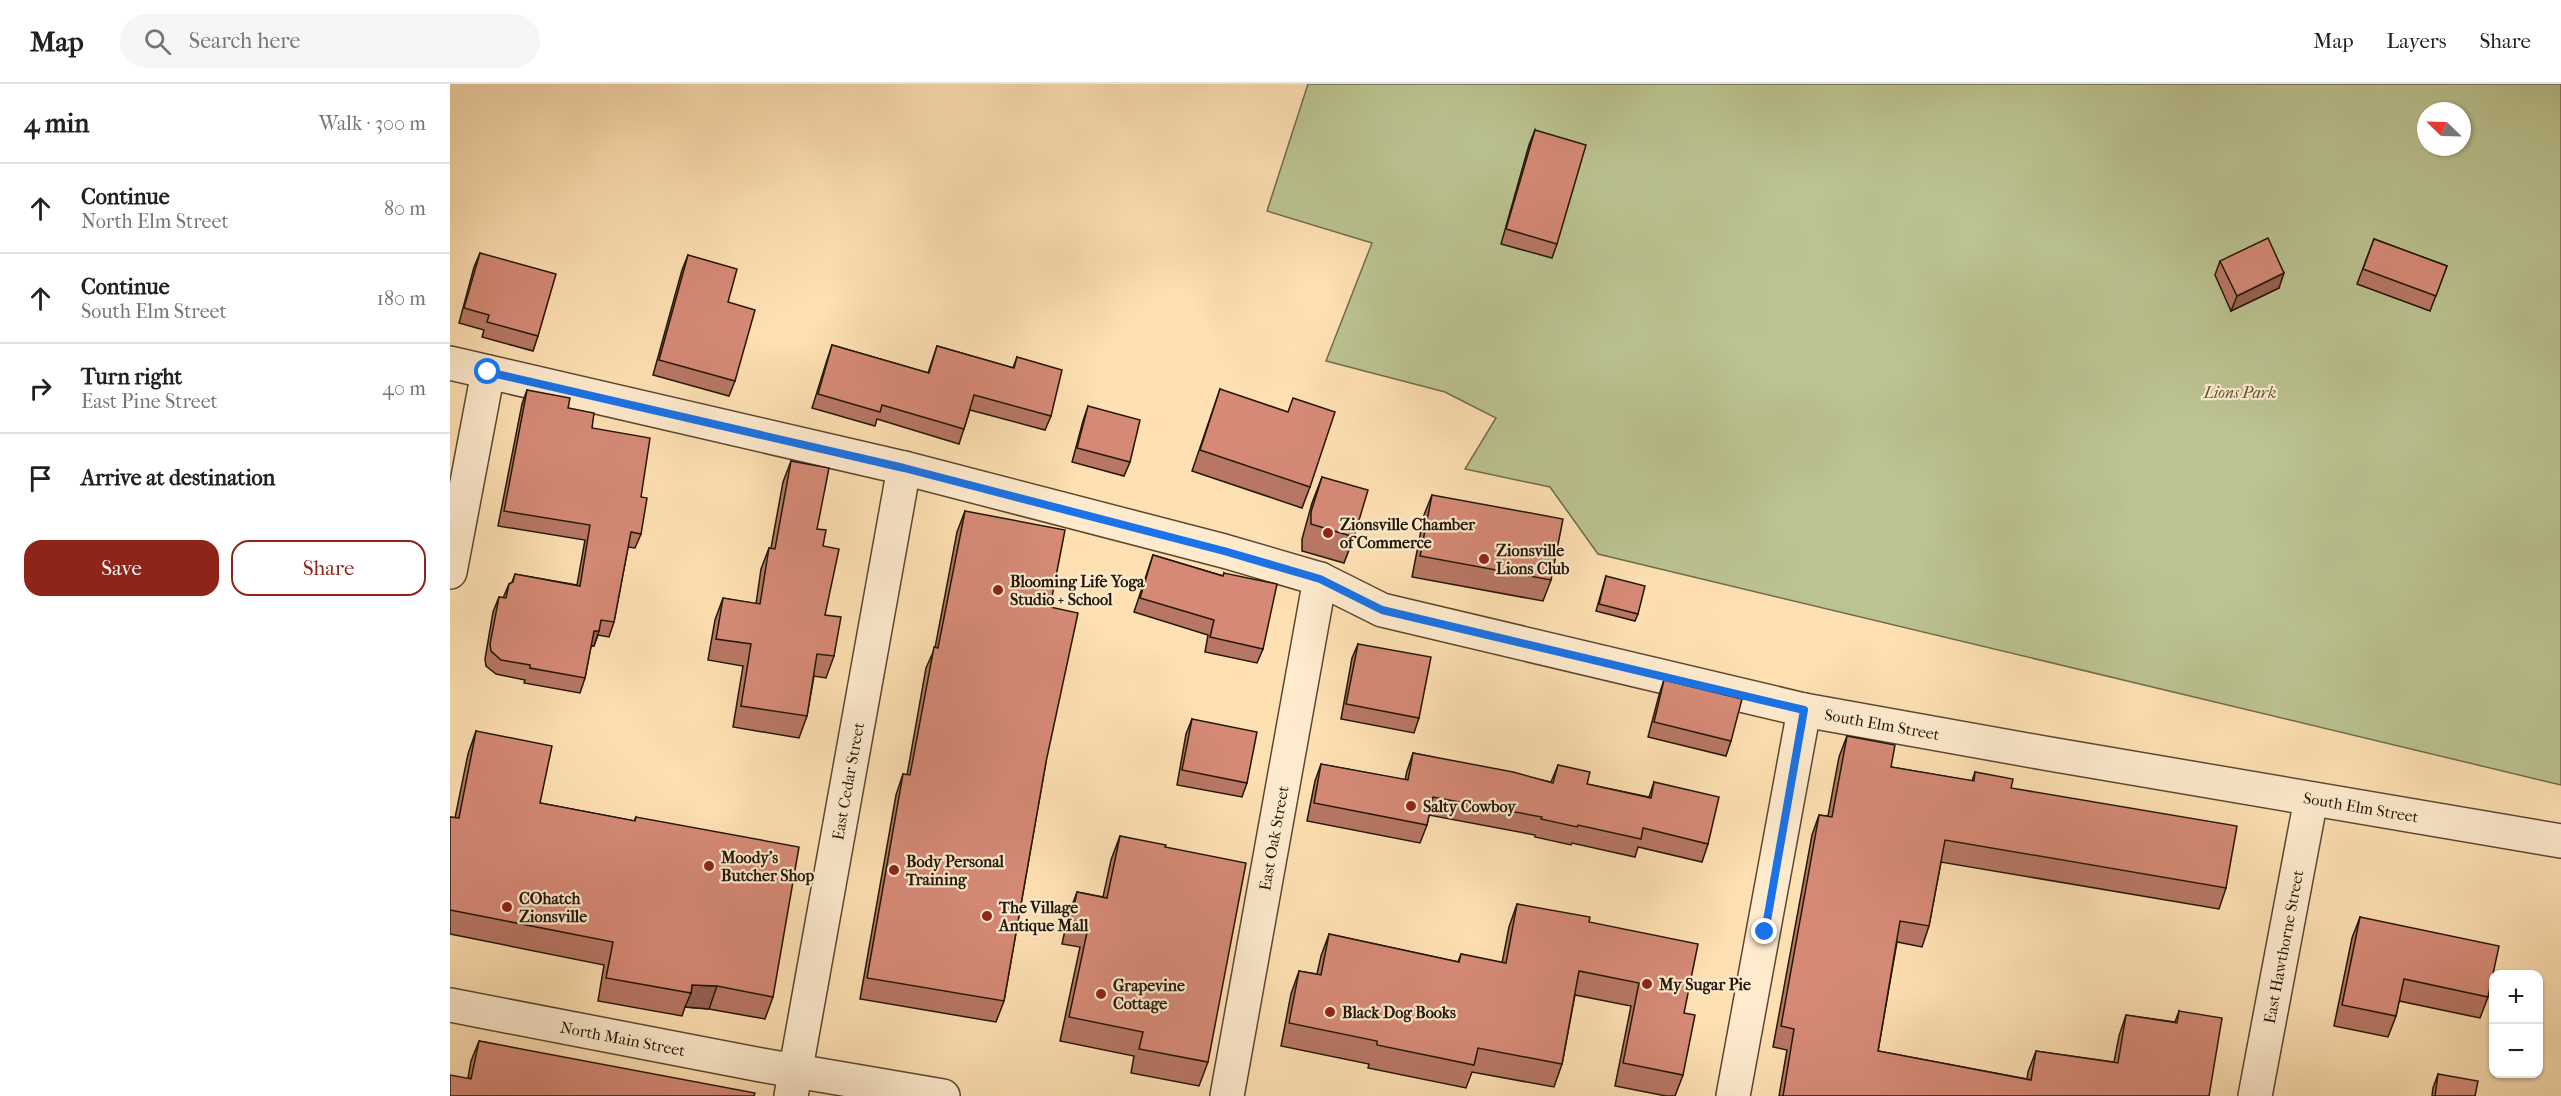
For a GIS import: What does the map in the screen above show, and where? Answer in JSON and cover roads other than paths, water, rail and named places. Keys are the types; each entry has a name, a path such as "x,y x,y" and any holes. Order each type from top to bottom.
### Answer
{"street":[{"name":"South Elm Street","path":"450,363 904,468 1224,551 1320,579 1382,610 1804,710 2561,841"},
{"path":"450,572 488,372"},
{"name":"East Cedar Street","path":"793,1083 904,468"},
{"name":"East Oak Street","path":"1227,1096 1320,579"},
{"path":"1733,1096 1804,710"},
{"name":"East Hawthorne Street","path":"2255,1096 2311,799"},
{"name":"North Main Street","path":"450,1005 793,1083 943,1096"}],"place":[{"name":"Zionsville Chamber of Commerce","path":"1328,533"},
{"name":"Zionsville Lions Club","path":"1484,559"},
{"name":"Blooming Life Yoga Studio + School","path":"998,590"},
{"name":"Salty Cowboy","path":"1411,806"},
{"name":"Moody's Butcher Shop","path":"709,866"},
{"name":"Body Personal Training","path":"894,870"},
{"name":"COhatch Zionsville","path":"507,907"},
{"name":"The Village Antique Mall","path":"987,916"},
{"name":"My Sugar Pie","path":"1647,984"},
{"name":"Grapevine Cottage","path":"1101,994"},
{"name":"Black Dog Books","path":"1330,1012"}],"park label":[{"name":"Lions Park","path":"2240,392"}]}
